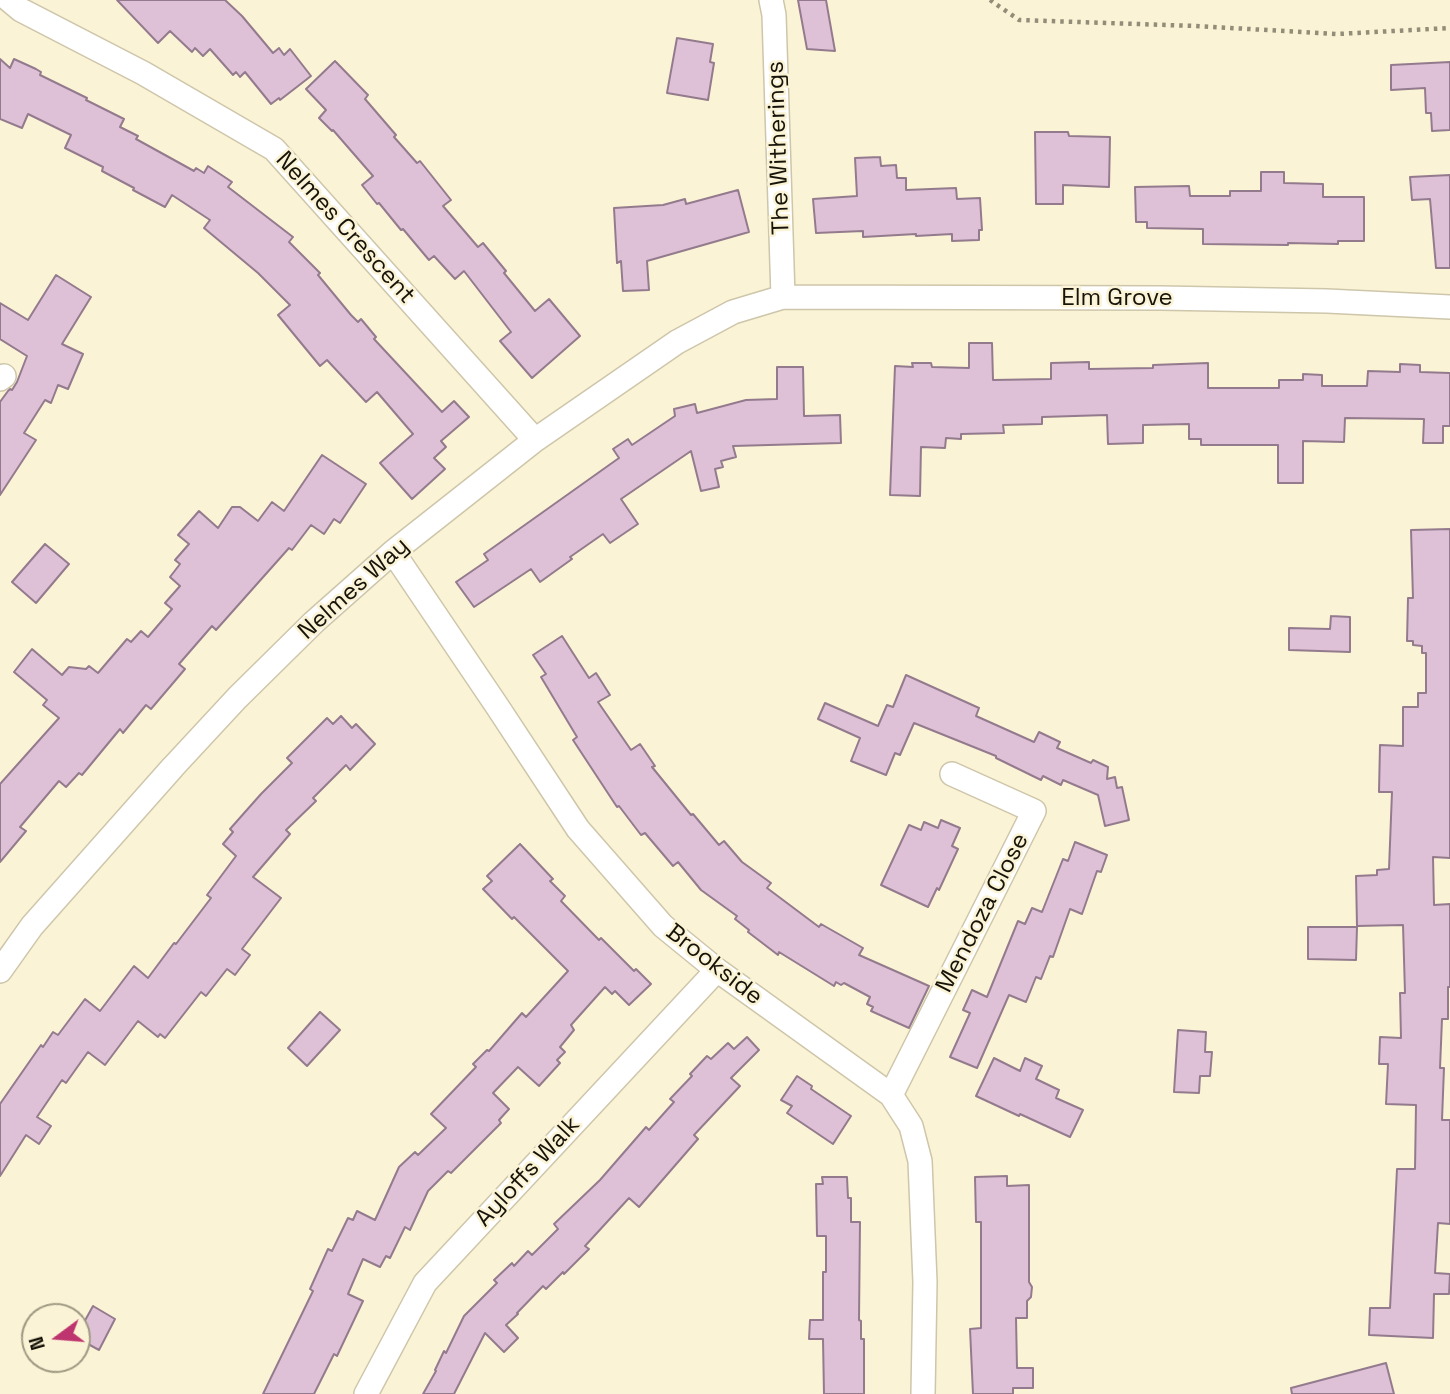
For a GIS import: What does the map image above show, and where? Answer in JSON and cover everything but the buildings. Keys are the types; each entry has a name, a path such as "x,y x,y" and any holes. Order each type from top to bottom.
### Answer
{"street":[{"name":"Nelmes Crescent","path":"9,0 20,10 144,73 274,149 535,440"},
{"name":"The Witherings","path":"771,0 774,15 783,297"},
{"name":"Nelmes Way","path":"0,971 32,926 237,698 314,622 393,552 535,440 677,342 733,312 783,297"},
{"name":"Elm Grove","path":"783,297 1174,298 1450,307"},
{"name":"Brookside","path":"393,552 578,829 663,926 717,970 891,1096 911,1126 920,1161 925,1282 923,1394"},
{"name":"Mendoza Close","path":"891,1096 1034,811 952,774"},
{"name":"Ayloffs Walk","path":"366,1394 425,1283 717,970"}],"path":[{"path":"990,0 1019,20 1337,34 1450,28"}]}
